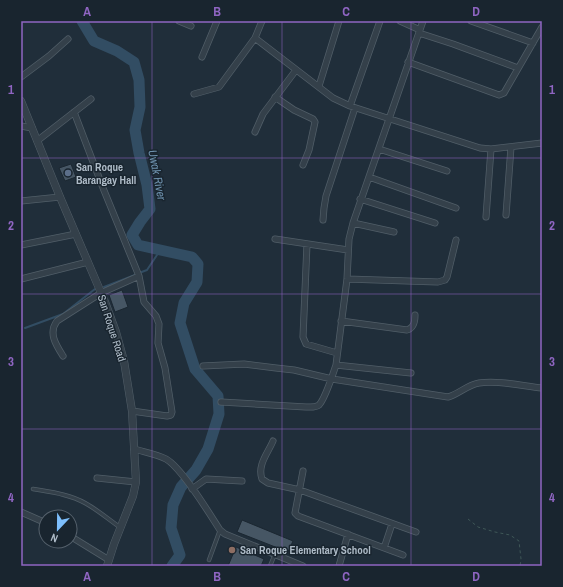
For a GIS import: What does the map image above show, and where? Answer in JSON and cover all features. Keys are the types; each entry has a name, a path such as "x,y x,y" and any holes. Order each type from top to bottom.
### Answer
{"street":[{"path":"179,21 190,26"},
{"path":"202,57 217,21"},
{"path":"194,94 219,87 255,38 262,21"},
{"path":"319,86 339,21"},
{"path":"324,220 326,196 352,107 380,21"},
{"path":"400,21 419,32 518,68"},
{"path":"221,402 306,407 320,404 332,379 336,365 347,279 348,250 353,223 360,199 379,149 423,21"},
{"path":"471,21 533,43"},
{"path":"408,62 497,95 504,93 542,27"},
{"path":"255,38 333,98 352,107 466,144 491,149 542,143"},
{"path":"21,77 49,56 68,39"},
{"path":"255,132 263,114 296,70"},
{"path":"275,97 294,110 313,119 315,122 309,150 303,165"},
{"path":"37,141 91,99"},
{"name":"San Roque Road","path":"21,101 110,314 120,347 132,411 136,482 133,496 108,563"},
{"path":"74,112 139,276 144,302 156,316 159,324 158,337 172,412 171,415 167,416 132,411"},
{"path":"21,126 32,128"},
{"path":"506,215 511,147"},
{"path":"379,149 446,171"},
{"path":"486,217 491,149"},
{"path":"369,177 456,208"},
{"path":"21,201 60,197"},
{"path":"360,199 435,223"},
{"path":"353,223 394,232"},
{"path":"21,245 76,234"},
{"path":"275,239 348,250"},
{"path":"347,279 438,282 445,280 456,240"},
{"path":"307,244 303,337 306,344 337,353"},
{"path":"21,279 88,262"},
{"path":"63,356 53,336 53,328 55,323 101,293 139,276"},
{"path":"341,321 407,330 412,327 415,321 415,315"},
{"path":"203,366 244,364 294,370 332,379 448,397 455,395 470,385 479,383 494,382 542,388"},
{"path":"336,365 411,373"},
{"path":"273,441 263,460 260,476 268,483 300,490 416,532"},
{"path":"134,449 164,458 171,462 180,472 220,530 226,534 303,566"},
{"path":"304,471 295,512 298,516 403,555"},
{"path":"97,478 136,482"},
{"path":"190,487 206,479 242,481"},
{"path":"21,512 38,519"},
{"path":"384,548 392,524"},
{"path":"339,566 348,534"},
{"path":"78,542 108,563"}],"lane":[{"path":"33,489 57,493 83,502 106,516 121,528"},
{"path":"209,560 220,530"},
{"path":"270,566 275,554"}],"path":[{"path":"468,519 478,527 510,535 519,541 521,559 520,566"}],"building":[{"name":"San Roque Barangay Hall","path":"71,164 76,177 65,181 59,168"},
{"path":"122,290 128,307 115,312 109,295"},
{"path":"242,520 293,541 288,552 237,532"},
{"path":"236,547 264,559 261,566 228,566"}],"waterway":[{"name":"Uwak River","path":"82,21 94,41 117,51 134,62 139,80 140,107 135,130 147,185 150,209 132,235 138,245 192,257 198,264 197,282 184,303 180,323 195,369 218,396 219,414 208,449 196,470 181,487 173,505 171,528 180,555 172,566"},
{"path":"139,273 147,270 157,255"},
{"path":"104,287 135,275"},
{"path":"25,328 63,314 95,289"}],"place":[{"name":"San Roque Barangay Hall","path":"68,173"},
{"name":"San Roque Elementary School","path":"232,550"}]}
